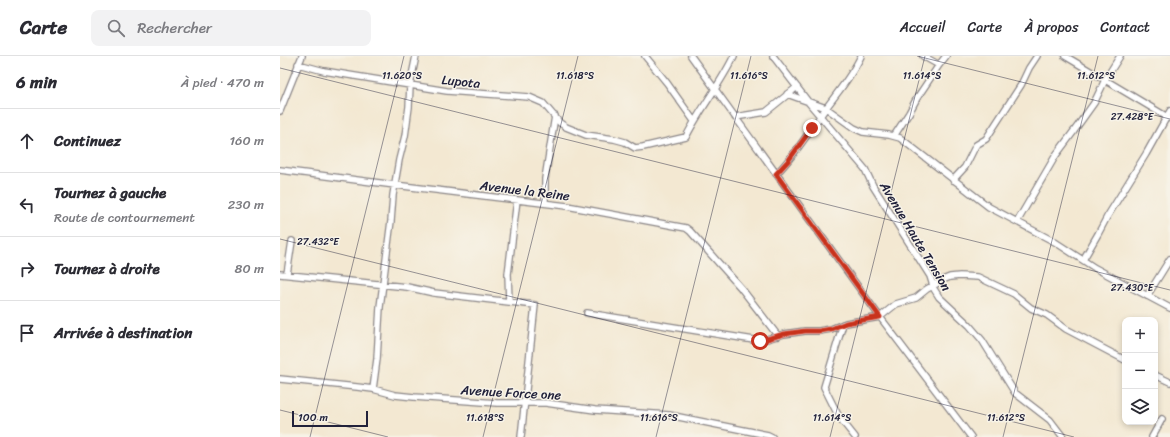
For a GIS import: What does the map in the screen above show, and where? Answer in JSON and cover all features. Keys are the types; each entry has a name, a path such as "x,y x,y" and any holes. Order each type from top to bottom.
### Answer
{"street":[{"path":"280,111 302,56"},
{"path":"373,389 393,195 407,124 410,85 416,56"},
{"path":"645,56 667,83 694,121"},
{"path":"691,56 880,317 971,437"},
{"name":"Lupota","path":"298,64 324,71 447,91 529,98 543,103 563,126 586,135 614,139 625,142 635,148 643,148 686,137 694,121 708,98 715,90 734,56"},
{"name":"Avenue Haute Tension","path":"773,56 809,103 865,169 873,186 930,276 939,297 966,322 982,340 1003,376 1015,393 1050,420 1063,437"},
{"path":"776,174 788,161 854,71 862,56"},
{"path":"924,56 939,65"},
{"path":"894,136 917,98 946,56"},
{"path":"953,180 965,167 976,145 986,139 1021,85 1028,68 1037,56"},
{"path":"1065,56 1169,115 1107,217 1083,260"},
{"path":"1017,222 1056,155 1090,108 1120,56"},
{"path":"735,117 766,112 797,88"},
{"path":"280,92 287,95"},
{"path":"788,94 826,108 854,128 863,132 894,136 906,142 953,180 986,204 1055,242 1095,268 1170,308"},
{"path":"545,203 544,179 555,116"},
{"name":"Avenue la Reine","path":"280,170 395,186 545,203 615,214 689,229 741,288 778,336"},
{"path":"509,302 508,274 518,200"},
{"path":"287,274 292,241"},
{"path":"1147,296 1170,259"},
{"path":"280,274 407,287 434,293 535,305 521,437"},
{"path":"587,312 760,341 805,331 831,329 843,324 880,317 896,304 916,298 926,289 950,277 960,276 978,278 1014,294 1031,308 1047,315 1066,328 1122,358"},
{"path":"843,324 824,386 839,417 855,437"},
{"path":"1158,376 1170,382"},
{"name":"Avenue Force one","path":"280,379 373,389 395,395 414,397 497,403 546,403 595,410 669,416 740,429 772,437"},
{"path":"1152,437 1162,419"}],"route":[{"path":"760,341 784,334 831,329 846,323 880,317 776,174 788,161 812,128"}]}
